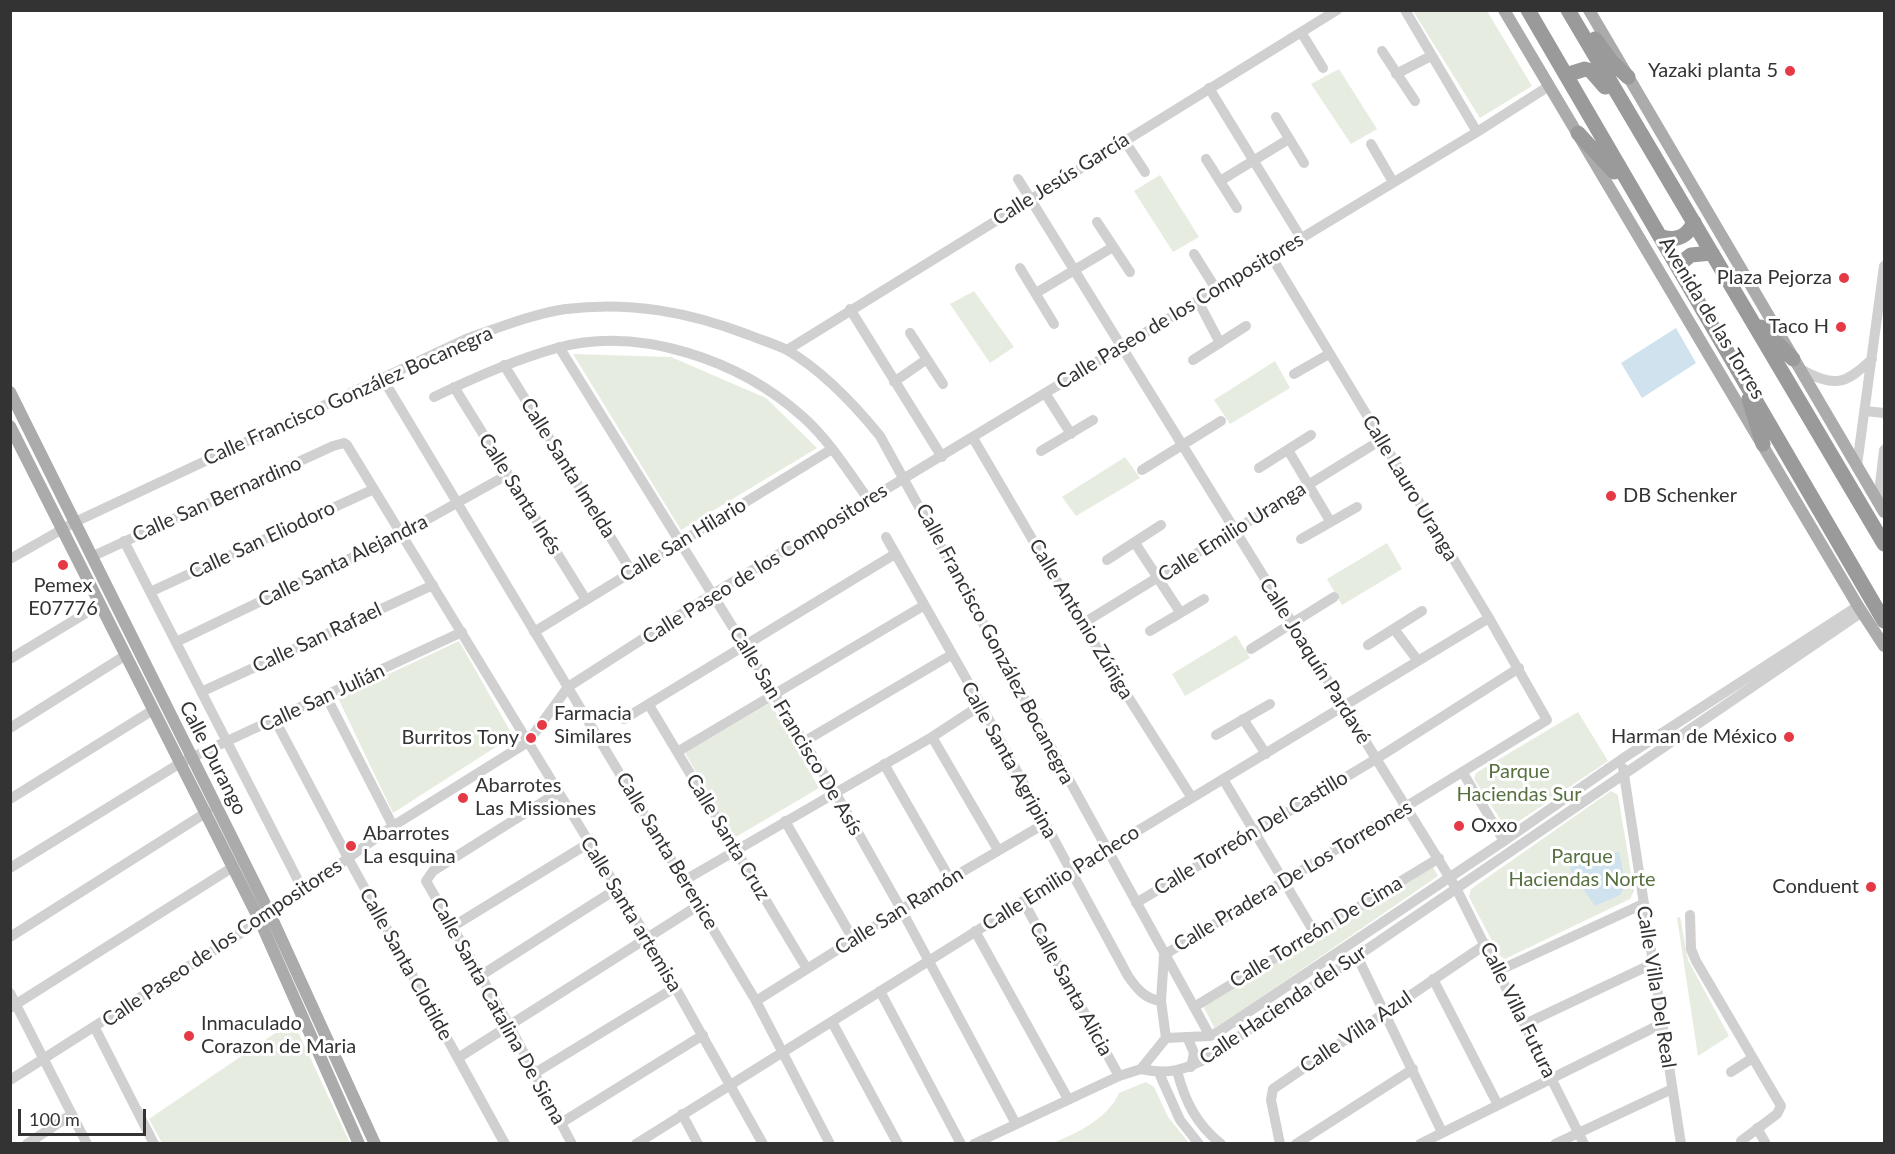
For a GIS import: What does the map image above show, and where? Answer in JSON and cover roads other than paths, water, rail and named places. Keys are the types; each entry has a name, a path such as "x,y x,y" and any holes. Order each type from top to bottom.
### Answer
{"highway":[{"name":"Avenida de las Torres","path":"1528,10 1884,621"},
{"name":"Avenida de las Torres","path":"1568,10 1884,544"},
{"path":"1580,30 1594,37 1611,61 1628,77"},
{"path":"1566,75 1579,69 1591,71 1636,127"},
{"path":"1578,133 1634,193"},
{"path":"1662,237 1679,238 1688,232 1694,222"},
{"path":"1678,265 1691,255 1712,253"},
{"path":"1745,311 1796,364"},
{"path":"1740,371 1763,444"}],"main road":[{"name":"Avenida de las Torres","path":"1504,10 1884,646"},
{"path":"1589,10 1881,507"},
{"name":"Calle Durango","path":"10,392 75,522 186,760 375,1143"},
{"name":"Calle Durango","path":"10,426 153,710 186,760 207,812 234,867 265,918 359,1143"}],"street":[{"name":"Calle Jesús García","path":"787,350 1337,10"},
{"path":"1405,10 1477,132"},
{"path":"1301,32 1323,68"},
{"path":"1382,51 1415,101"},
{"path":"1396,74 1431,56"},
{"name":"Calle Paseo de los Compositores","path":"10,1080 265,918 393,826 528,742 568,687 711,595 868,499 942,457 1120,346 1198,301 1550,86"},
{"path":"1209,88 1301,238"},
{"path":"1276,117 1304,163"},
{"path":"1220,181 1289,139"},
{"path":"1124,140 1145,172"},
{"path":"1371,144 1393,182"},
{"path":"1206,159 1237,208"},
{"name":"Calle Joaquín Pardavé","path":"1018,179 1342,707 1450,877"},
{"path":"1097,222 1130,272"},
{"path":"1036,293 1113,247"},
{"path":"1194,254 1216,290"},
{"name":"Calle Lauro Uranga","path":"1271,256 1519,668 1547,720"},
{"path":"1857,465 1884,266"},
{"path":"1020,268 1054,324"},
{"path":"1198,301 1220,343"},
{"name":"Calle Francisco González Bocanegra","path":"10,559 75,522 466,339 524,319 564,310 634,306 677,312 717,323 787,350 837,388 861,412 880,436 1210,1036"},
{"path":"850,309 942,457"},
{"path":"1193,360 1246,326"},
{"path":"910,333 943,384"},
{"path":"434,397 504,365 559,347 595,343 632,343 669,348 730,367 754,380 804,418 832,449 868,499"},
{"name":"Calle San Francisco De Asís","path":"559,347 835,792 902,909 1016,1124"},
{"path":"1294,374 1329,354"},
{"path":"1796,364 1819,379 1839,382 1858,372 1872,358"},
{"path":"894,382 927,359"},
{"name":"Calle Santa Imelda","path":"504,365 632,572"},
{"name":"Calle Santa Berenice","path":"383,379 756,1001 830,1143"},
{"name":"Calle Santa Inés","path":"454,387 586,600"},
{"path":"1045,393 1071,434"},
{"path":"1865,411 1884,413"},
{"path":"1041,451 1093,420"},
{"path":"1142,470 1221,421"},
{"path":"1259,468 1311,435"},
{"name":"Calle Antonio Zúñiga","path":"973,438 1082,624 1192,798"},
{"name":"Calle Emilio Uranga","path":"1082,624 1236,532 1382,440"},
{"name":"Calle Santa artemisa","path":"344,443 403,533 557,793 618,888 763,1143"},
{"name":"Calle San Bernardino","path":"91,557 344,443"},
{"name":"Calle San Hilario","path":"534,632 832,449"},
{"path":"1288,450 1330,521"},
{"path":"1881,507 1884,450"},
{"name":"Calle Santa Alejandra","path":"176,642 403,533 507,475"},
{"name":"Calle San Eliodoro","path":"150,592 374,489"},
{"path":"1301,539 1357,507"},
{"path":"1107,560 1161,525"},
{"name":"Calle Santa Agripina","path":"886,537 981,705 1128,976 1143,994 1150,999 1161,1001"},
{"path":"124,541 303,890"},
{"path":"1134,543 1180,612"},
{"path":"624,719 895,554"},
{"name":"Calle San Rafael","path":"201,692 433,585"},
{"path":"1251,649 1334,597"},
{"path":"1150,631 1204,599"},
{"path":"10,659 101,604"},
{"path":"677,752 923,606"},
{"name":"Calle Hacienda del Sur","path":"1166,1038 1188,1039 1210,1036 1273,997 1622,759 1860,609"},
{"name":"Calle Hacienda del Sur","path":"1141,1069 1159,1073 1191,1067 1357,956 1860,609"},
{"path":"1368,645 1422,611"},
{"name":"Calle Emilio Pacheco","path":"636,1143 1070,872 1489,618"},
{"path":"1394,628 1418,661"},
{"name":"Calle San Julián","path":"10,868 186,760 462,632"},
{"path":"10,728 126,655"},
{"path":"805,741 951,655"},
{"name":"Calle Torreón Del Castillo","path":"1136,903 1376,759 1519,668"},
{"path":"326,696 393,826"},
{"path":"1216,735 1270,704"},
{"name":"Calle Santa Cruz","path":"649,705 807,969"},
{"path":"685,880 932,737 981,705"},
{"path":"10,799 153,710"},
{"path":"1243,719 1266,754"},
{"name":"Calle Santa Clotilde","path":"275,720 348,858 506,1143"},
{"name":"Calle Pradera De Los Torreones","path":"1166,1038 1161,1001 1164,954 1547,720"},
{"path":"932,737 998,850"},
{"name":"Calle Villa Del Real","path":"1622,759 1681,1143"},
{"path":"884,764 950,879"},
{"path":"1463,773 1504,841"},
{"path":"1223,779 1252,832 1314,932"},
{"name":"Calle Santa Catalina De Siena","path":"557,793 433,871 426,878 427,884 509,1025 572,1143"},
{"path":"10,937 207,812"},
{"path":"785,821 853,939"},
{"name":"Calle San Ramón","path":"756,1001 950,879 1044,824"},
{"path":"452,927 589,843"},
{"name":"Calle Torreón De Cima","path":"1194,1007 1438,858"},
{"path":"14,1007 234,867"},
{"name":"Calle Villa Futura","path":"1450,877 1500,970 1584,1143"},
{"path":"480,976 618,888"},
{"name":"Calle Santa Alicia","path":"1023,901 1119,1076"},
{"path":"1500,970 1643,904"},
{"path":"458,1058 699,905"},
{"path":"1690,915 1691,949 1751,1059 1781,1106 1777,1114 1742,1140"},
{"path":"975,931 1068,1099"},
{"name":"Calle Villa Azul","path":"1280,1143 1272,1091 1486,944"},
{"path":"1357,956 1442,1132"},
{"path":"1525,1024 1653,964"},
{"path":"1433,979 1498,1105"},
{"path":"535,1074 676,987"},
{"path":"880,991 961,1143"},
{"path":"10,993 14,1007 87,1143"},
{"path":"832,1022 898,1143"},
{"path":"1420,1143 1661,1024"},
{"path":"95,1028 154,1143"},
{"path":"561,1123 703,1035"},
{"path":"974,1143 1119,1076 1141,1069 1166,1038"},
{"path":"1188,1039 1194,1053 1191,1067"},
{"path":"1731,1072 1751,1059"},
{"path":"1296,1143 1413,1069"},
{"path":"1177,1071 1184,1096 1196,1118 1221,1143"},
{"path":"1159,1073 1180,1120 1199,1143"},
{"path":"1555,1143 1672,1089"},
{"path":"27,1143 72,1114"},
{"path":"682,1114 698,1143"},
{"path":"1757,1128 1766,1143"}],"water":[{"path":"1676,328 1696,363 1642,398 1621,363"},
{"path":"1619,852 1626,885 1620,895 1595,906 1570,870 1571,863"}],"place":[{"name":"Yazaki planta 5","path":"1790,71"},
{"name":"Plaza Pejorza","path":"1844,278"},
{"name":"Taco H","path":"1841,327"},
{"name":"DB Schenker","path":"1611,496"},
{"name":"Pemex E07776","path":"63,565"},
{"name":"Farmacia Similares","path":"542,725"},
{"name":"Harman de México","path":"1789,737"},
{"name":"Burritos Tony","path":"531,738"},
{"name":"Abarrotes Las Missiones","path":"463,798"},
{"name":"Oxxo","path":"1459,826"},
{"name":"Abarrotes La esquina","path":"351,846"},
{"name":"Conduent","path":"1871,887"},
{"name":"Inmaculado Corazon de Maria","path":"189,1036"}],"park label":[{"name":"Parque Haciendas Sur","path":"1519,784"},
{"name":"Parque Haciendas Norte","path":"1582,868"}]}
